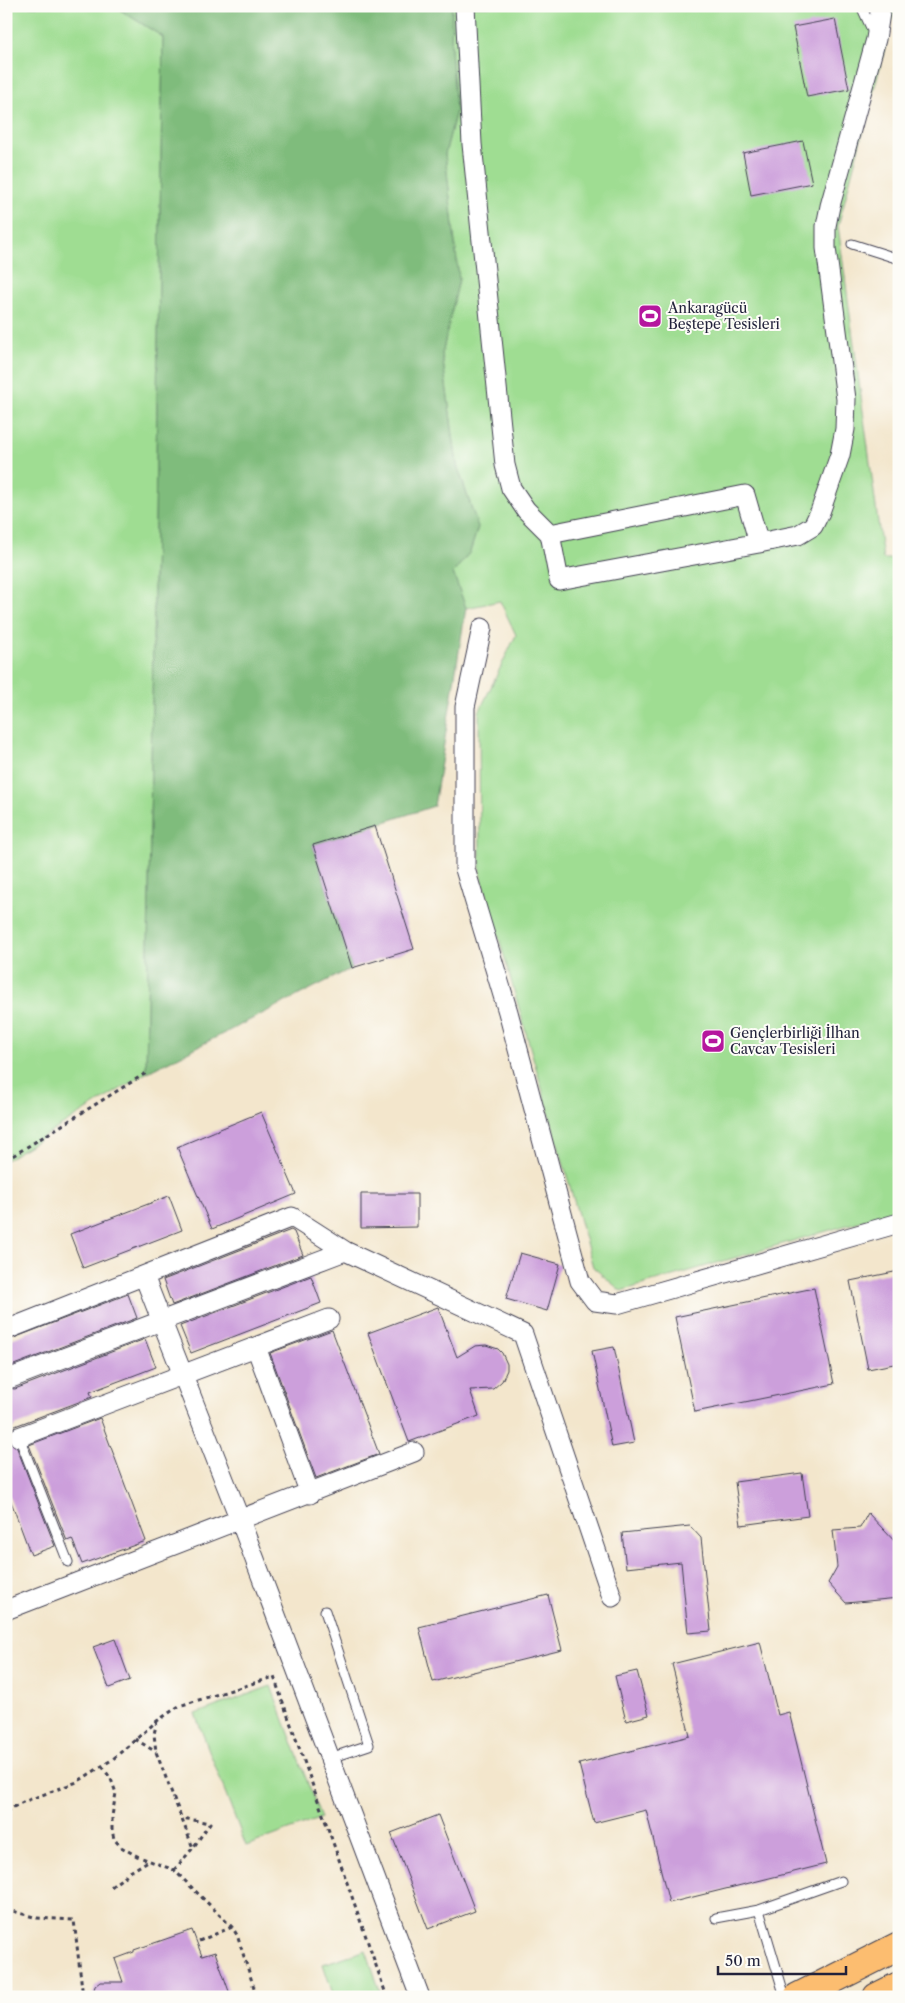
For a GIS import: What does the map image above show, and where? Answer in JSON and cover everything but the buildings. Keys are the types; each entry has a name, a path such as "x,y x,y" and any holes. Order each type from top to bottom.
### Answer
{"main road":[{"path":"798,1997 899,1946"},
{"path":"877,1997 899,1986"}],"street":[{"path":"464,6 472,144 504,465 511,488 526,510 550,534 559,580 759,543 798,534 813,526 820,512 840,455 845,428 846,399 826,248 826,226 876,39 881,6"},
{"path":"550,534 746,495 759,543"},
{"path":"482,628 465,707 465,869 508,1012 580,1282 595,1301 618,1304 899,1223"},
{"path":"6,1330 292,1217 345,1251 523,1334 612,1597"},
{"path":"11,1378 345,1251"},
{"path":"144,1276 240,1520 420,1997"},
{"path":"19,1437 329,1319"},
{"path":"256,1347 310,1494"},
{"path":"6,1610 310,1494 414,1452"}],"lane":[{"path":"861,6 876,39"},
{"path":"852,244 899,259"},
{"path":"19,1437 68,1562"},
{"path":"325,1611 369,1745 330,1758"},
{"path":"716,1918 759,1910 840,1881"},
{"path":"759,1910 785,1997"}],"path":[{"path":"6,1160 146,1073"},
{"path":"6,1811 23,1802 77,1782 113,1759 157,1721 179,1706 274,1677 386,1997"},
{"path":"157,1721 154,1734 156,1752 193,1848"},
{"path":"135,1739 156,1752"},
{"path":"102,1766 112,1778 116,1793 112,1816 114,1839 121,1847 174,1870 232,1927 238,1935 257,1997"},
{"path":"174,1870 193,1848 210,1823 182,1818"},
{"path":"111,1887 149,1860"},
{"path":"6,1910 38,1918 74,1920 82,1997"},
{"path":"199,1941 232,1927"}],"green space":[{"path":"6,6 114,6 163,37 146,1073 6,1160"},
{"path":"114,6 452,6 451,49 456,111 445,154 459,279 442,354 457,465 478,527 470,552 453,573 466,608 434,806 313,845 352,968 146,1073 163,37"},
{"path":"452,6 896,6 838,226 883,559 899,559 899,1210 621,1291 593,1267 480,872 479,712 516,635 500,601 466,608 453,573 470,552 478,527 457,465 442,354 459,279 445,154 456,111 451,49"},
{"path":"271,1686 321,1818 246,1846 195,1714"},
{"path":"366,1950 382,1997 334,1997 323,1964"}],"place":[{"name":"Ankaragücü Beştepe Tesisleri","path":"650,316"},
{"name":"Gençlerbirliği İlhan Cavcav Tesisleri","path":"713,1041"}]}
